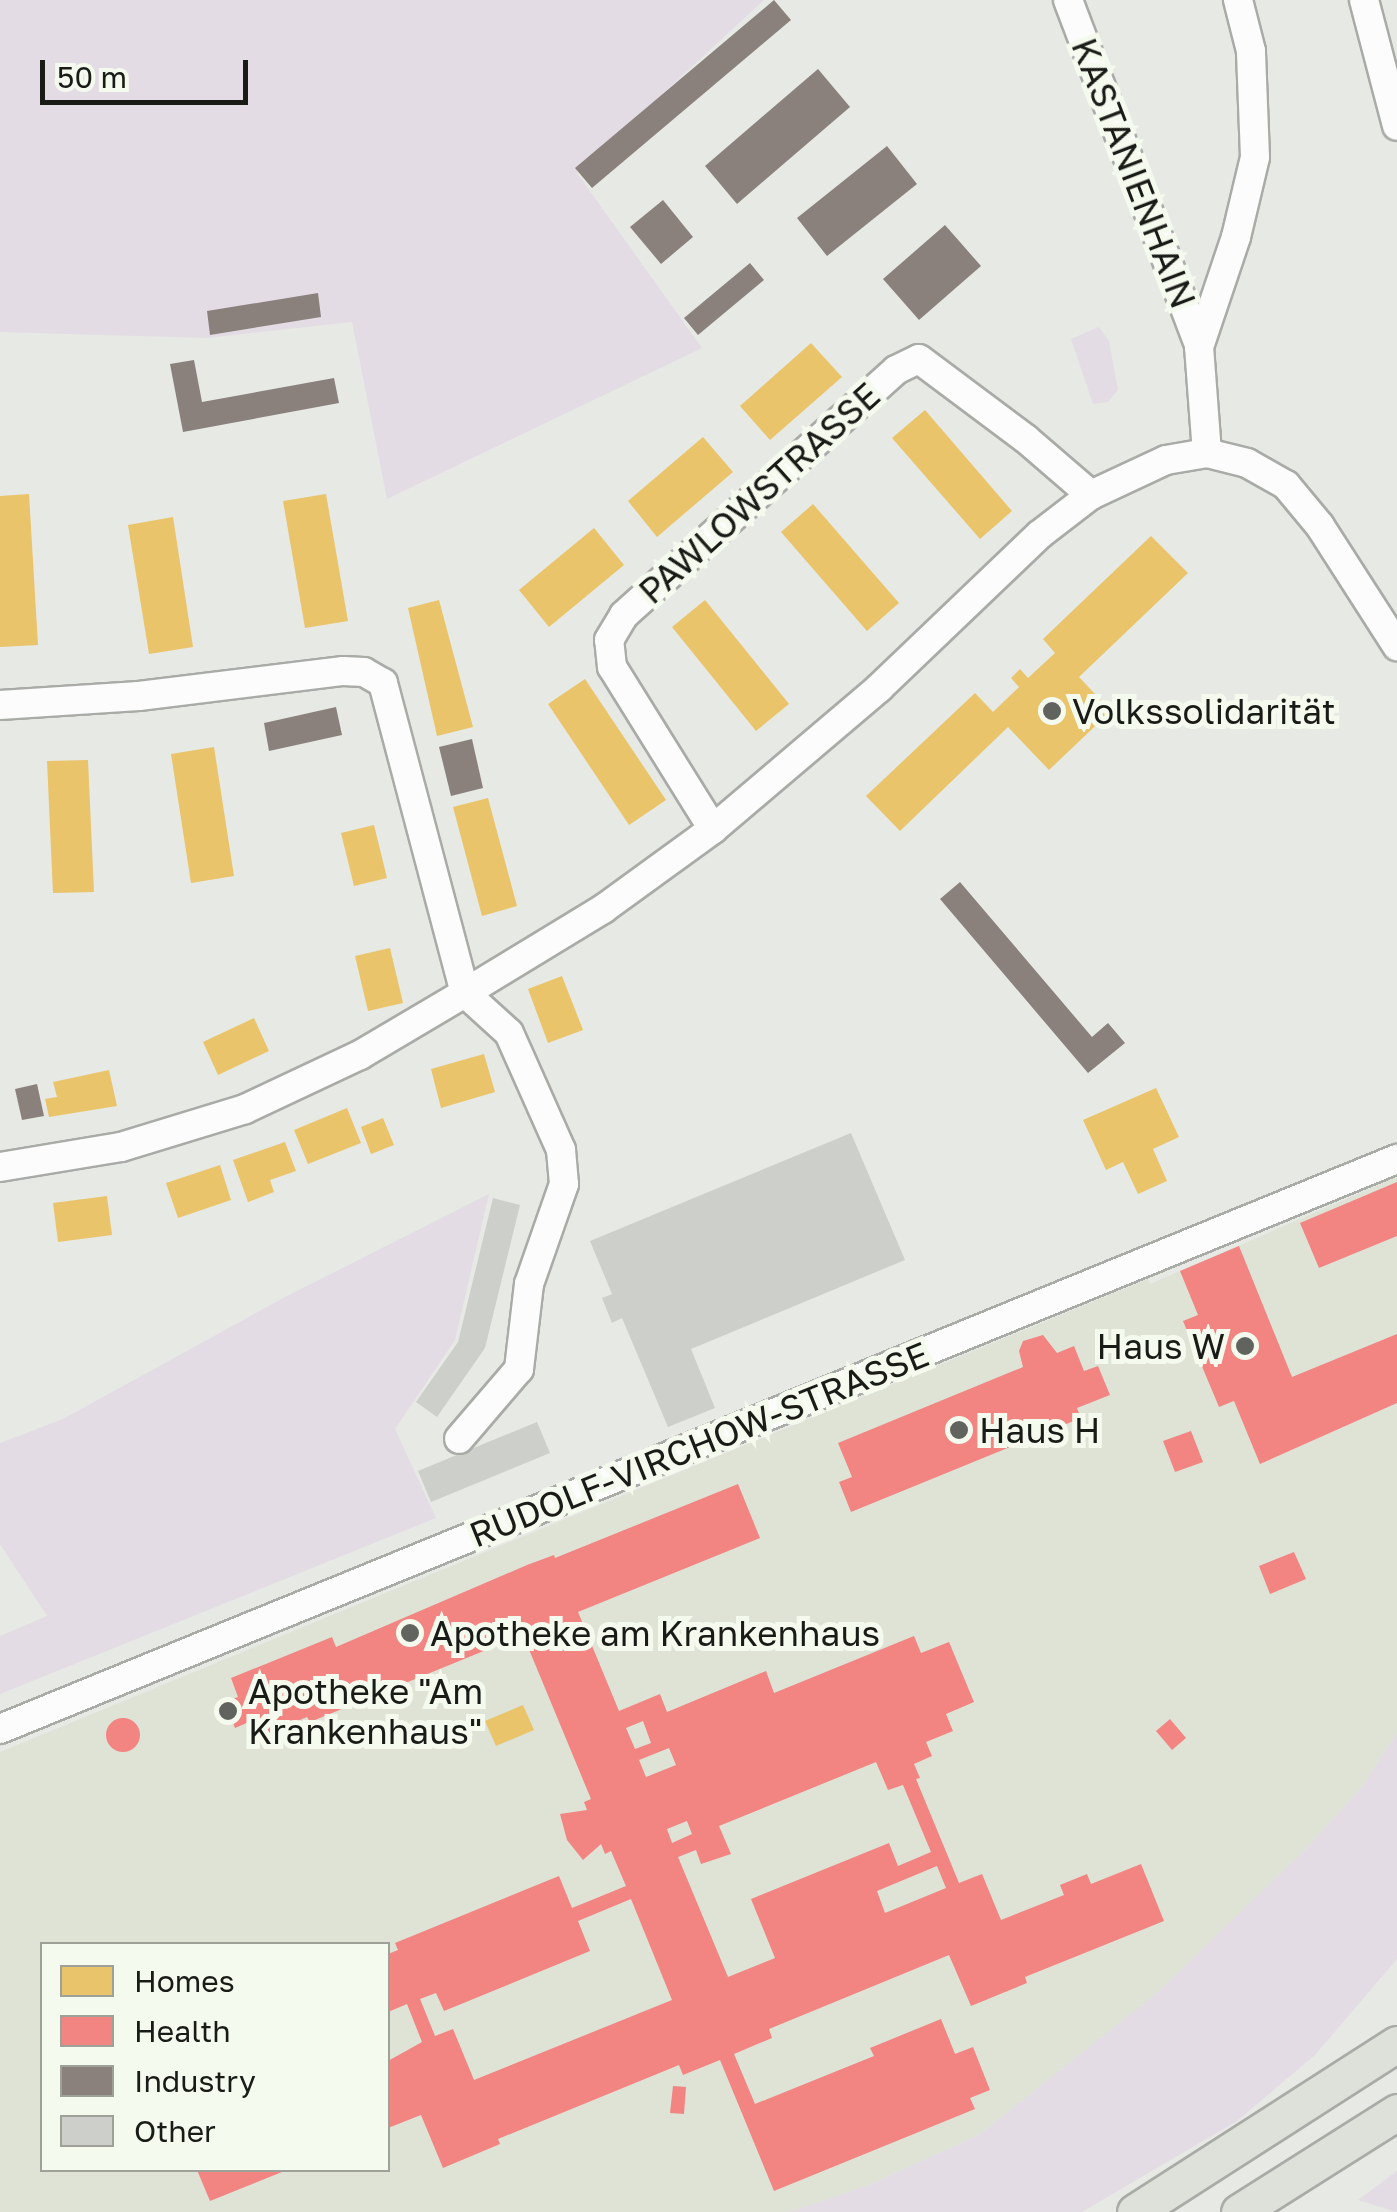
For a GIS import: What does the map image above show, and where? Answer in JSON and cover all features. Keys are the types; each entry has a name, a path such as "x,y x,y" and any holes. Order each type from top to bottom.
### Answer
{"main road":[{"path":"1135,2212 1397,2044"},
{"path":"1239,2212 1397,2112"}],"street":[{"name":"KASTANIENHAIN","path":"1068,0 1199,347"},
{"path":"1207,453 1199,347 1216,286 1236,237 1255,157 1251,51 1238,0"},
{"path":"1364,0 1397,126"},
{"name":"PAWLOWSTRASSE","path":"712,829 612,668 609,640 624,614 896,370 920,359 1026,438 1091,495"},
{"path":"0,1167 121,1147 245,1109 360,1055 465,993 602,909 712,829 788,769 1040,535 1091,495 1166,460 1207,453 1247,463 1286,485 1340,556 1397,646"},
{"path":"0,705 140,696 344,671 364,672 383,684 465,993 509,1034 561,1150 564,1184 529,1284 519,1369 459,1439"},
{"name":"RUDOLF-VIRCHOW-STRASSE","path":"0,1730 1397,1159"}],"shaded area":[{"path":"0,0 764,0 577,173 702,348 387,499 352,322 207,338 0,332"},
{"path":"1099,327 1109,341 1118,390 1108,402 1093,404 1071,339"},
{"path":"1397,1177 1397,1733 1362,1787 1306,1849 1157,1994 979,2135 869,2185 790,2212 0,2212 0,1752 1148,1279 1150,1284"},
{"path":"489,1194 455,1340 395,1429 436,1518 0,1694 0,1636 47,1616 0,1544 0,1443 63,1419 287,1296"},
{"path":"1397,1733 1397,1959 1315,2055 1237,2121 1082,2212 790,2212 869,2185 979,2135 1157,1993 1306,1849 1362,1787"},
{"path":"1397,2171 1397,2212 1358,2200"}],"building: Homes":[{"path":"811,343 842,377 770,440 740,406"},
{"path":"925,410 1012,511 980,539 892,438"},
{"path":"703,437 733,472 657,537 628,501"},
{"path":"29,494 38,645 0,647 0,496"},
{"path":"326,494 348,621 305,628 283,501"},
{"path":"813,504 899,603 867,631 781,532"},
{"path":"173,517 193,647 149,654 128,525"},
{"path":"594,528 624,565 549,627 519,590"},
{"path":"1151,536 1188,573 1079,677 1111,711 1049,770 1008,727 900,831 866,796 975,693 993,712 1019,687 1011,678 1020,669 1028,678 1055,653 1043,639"},
{"path":"439,600 473,727 437,736 408,608"},
{"path":"705,600 789,704 756,731 672,627"},
{"path":"585,679 666,800 629,825 548,704"},
{"path":"214,747 234,876 191,883 171,754"},
{"path":"88,760 94,892 53,893 47,761"},
{"path":"488,798 517,906 482,916 453,807"},
{"path":"374,825 387,878 354,886 341,833"},
{"path":"390,948 403,1003 368,1011 355,956"},
{"path":"562,976 583,1030 548,1043 528,989"},
{"path":"254,1018 269,1051 218,1075 203,1042"},
{"path":"484,1054 495,1092 441,1108 431,1069"},
{"path":"109,1070 117,1106 49,1117 45,1099 57,1097 53,1082"},
{"path":"1156,1088 1179,1137 1153,1149 1167,1181 1138,1194 1123,1162 1106,1170 1083,1120"},
{"path":"347,1108 361,1143 308,1164 294,1130"},
{"path":"383,1118 394,1145 371,1154 361,1127"},
{"path":"285,1142 296,1171 270,1180 274,1192 248,1202 233,1160"},
{"path":"220,1165 231,1200 178,1218 166,1183"},
{"path":"107,1196 112,1235 58,1242 53,1203"},
{"path":"523,1705 534,1730 496,1746 485,1721"}],"building: Health":[{"path":"1397,1182 1397,1236 1319,1268 1300,1223"},
{"name":"Haus W","path":"1239,1246 1292,1377 1397,1334 1397,1403 1260,1464 1234,1401 1219,1407 1183,1321 1198,1315 1180,1271"},
{"name":"Haus H","path":"1043,1335 1057,1353 1074,1346 1084,1371 1098,1366 1110,1395 1077,1408 1081,1418 851,1512 839,1482 852,1477 838,1443 1023,1367 1019,1351 1023,1341"},
{"path":"1191,1431 1203,1462 1175,1472 1163,1441"},
{"path":"738,1484 760,1538 578,1612 619,1711 660,1694 667,1712 766,1671 774,1693 914,1636 921,1653 949,1642 974,1702 946,1714 953,1731 926,1742 932,1756 914,1764 920,1778 916,1779 959,1883 982,1874 1001,1920 1064,1895 1060,1885 1087,1874 1091,1884 1141,1864 1164,1921 1025,1977 1027,1983 971,2006 949,1955 769,2029 772,2038 734,2054 755,2104 874,2056 870,2048 941,2019 955,2054 973,2047 990,2090 970,2098 975,2109 774,2191 720,2060 683,2075 679,2065 498,2139 500,2144 443,2168 421,2115 390,2127 390,2060 422,2042 407,2004 390,2011 390,1953 398,1950 395,1943 559,1876 572,1908 626,1886 611,1851 605,1854 601,1844 583,1860 567,1840 560,1814 587,1810 584,1802 591,1799 523,1635 310,1722 307,1717 255,1739 249,1722 235,1728 225,1702 238,1697 231,1678 332,1637 336,1647 554,1555 555,1558","holes":["643,1721 651,1743 635,1749 626,1728","669,1748 676,1765 646,1777 639,1760","876,1762 888,1790 903,1785 931,1852 898,1866 889,1843 751,1899 775,1958 728,1977 678,1857 696,1850 701,1864 731,1854 719,1826","687,1821 692,1834 672,1843 667,1829","937,1866 946,1888 885,1913 877,1891","631,1899 672,2000 474,2080 453,2029 435,2036 420,1999 436,1993 444,2011 590,1951 578,1921"]},
{"path":"1294,1552 1306,1579 1270,1594 1259,1566"},
{"path":"123,1718 135,1723 140,1735 135,1747 123,1752 111,1747 106,1735 111,1723"},
{"path":"1170,1719 1186,1738 1172,1750 1156,1731"},
{"path":"673,2086 686,2087 684,2114 670,2113"},
{"path":"198,2172 282,2172 210,2201"}],"building: Industry":[{"path":"774,0 791,20 592,188 575,168"},
{"path":"818,69 850,107 737,204 705,166"},
{"path":"887,146 917,184 827,256 797,218"},
{"path":"663,200 693,237 661,264 630,227"},
{"path":"945,225 981,266 919,320 883,279"},
{"path":"750,263 764,280 698,335 684,318"},
{"path":"318,293 321,317 210,335 207,311"},
{"path":"194,360 202,402 334,378 339,403 183,432 170,364"},
{"path":"336,707 342,735 269,751 264,723"},
{"path":"472,739 483,788 451,796 439,747"},
{"path":"960,882 1092,1037 1108,1023 1125,1043 1088,1073 940,899"},
{"path":"37,1084 44,1116 22,1120 15,1089"}],"building: Other":[{"path":"851,1133 905,1260 691,1349 715,1408 668,1427 622,1318 612,1323 602,1298 612,1294 590,1241"},
{"path":"493,1198 520,1205 485,1348 437,1417 416,1402 458,1342"},
{"path":"537,1422 550,1453 431,1502 418,1471"}],"place":[{"name":"Volkssolidarität","path":"1052,711"},
{"name":"Haus W","path":"1245,1346"},
{"name":"Haus H","path":"959,1430"},
{"name":"Apotheke am Krankenhaus","path":"410,1633"},
{"name":"Apotheke \"Am Krankenhaus\"","path":"228,1711"}]}
